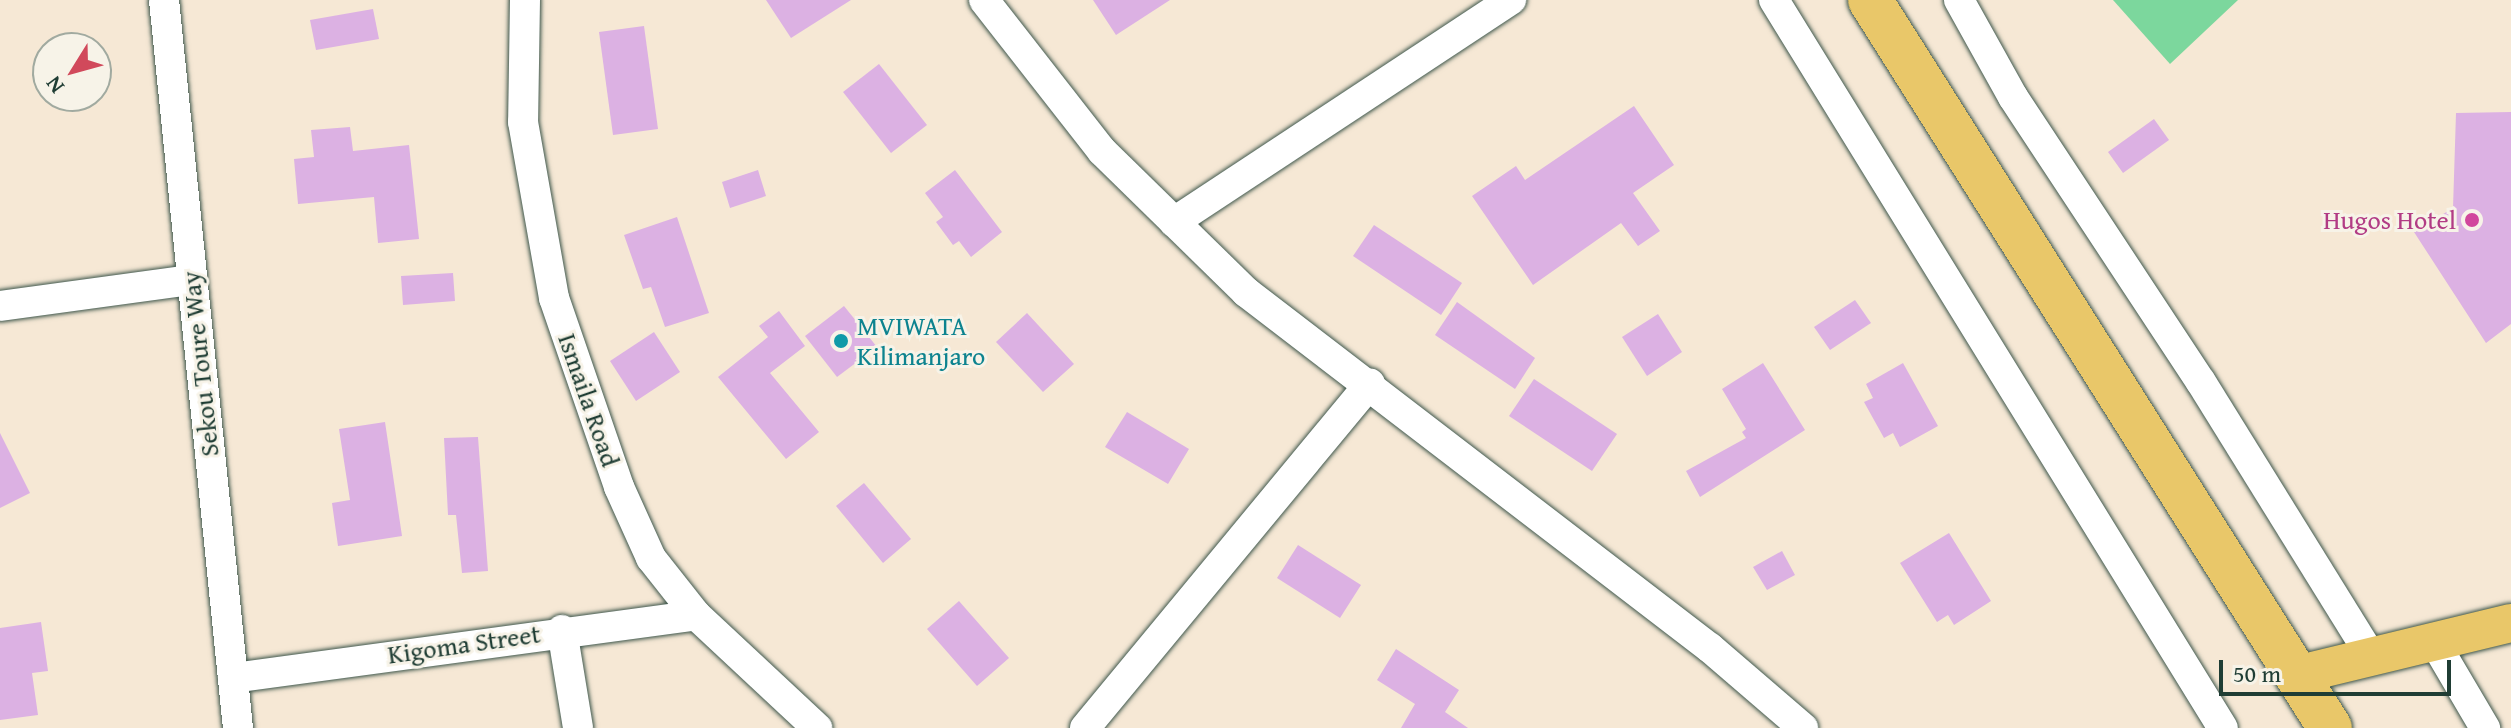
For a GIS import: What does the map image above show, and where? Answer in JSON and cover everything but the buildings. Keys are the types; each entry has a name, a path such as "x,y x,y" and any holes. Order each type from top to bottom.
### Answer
{"highway":[{"path":"1870,0 2330,728"}],"main road":[{"path":"2296,675 2511,623"}],"street":[{"name":"Sekou Toure Way","path":"164,0 238,728"},
{"name":"Ismaila Road","path":"525,0 523,122 554,298 619,487 651,558 696,615 817,728"},
{"path":"984,0 1102,151 1246,292 1370,383 1803,728"},
{"path":"1174,222 1511,0"},
{"path":"1774,0 2223,728"},
{"path":"1959,0 2013,97 2201,382 2372,658"},
{"path":"0,306 191,280"},
{"path":"1085,728 1370,383"},
{"name":"Kigoma Street","path":"233,678 562,630 696,615"},
{"path":"562,630 578,728"},
{"path":"2435,643 2485,728"}],"green space":[{"path":"2113,0 2238,0 2170,64"}],"place":[{"name":"Hugos Hotel","path":"2472,220"},
{"name":"MVIWATA Kilimanjaro","path":"841,341"}]}
